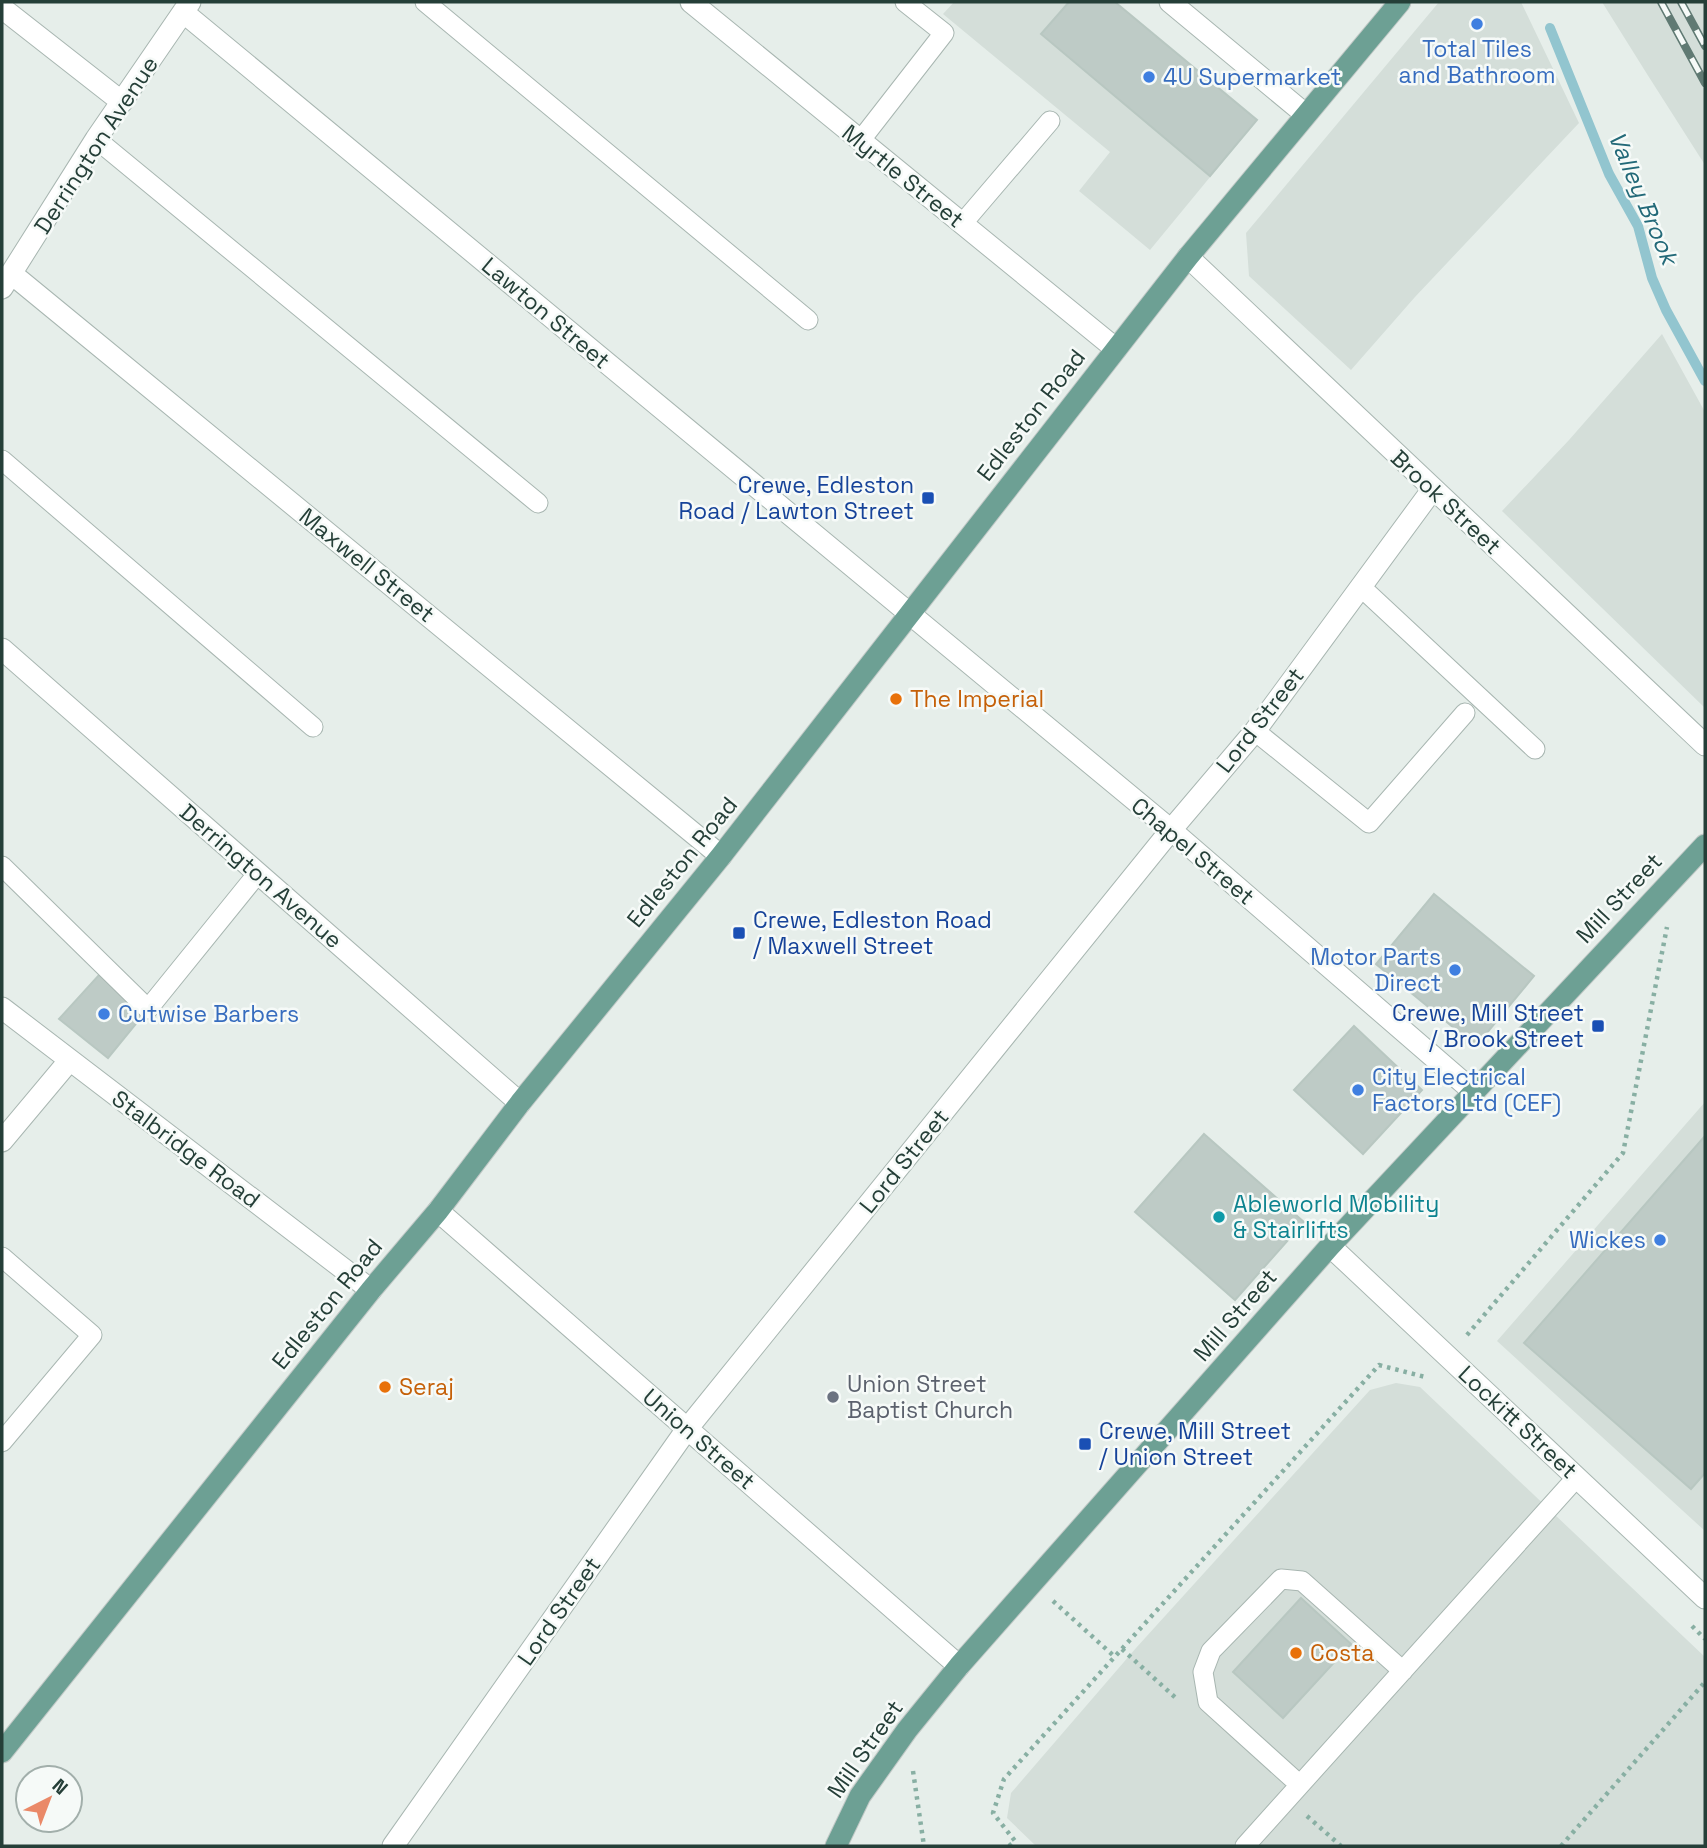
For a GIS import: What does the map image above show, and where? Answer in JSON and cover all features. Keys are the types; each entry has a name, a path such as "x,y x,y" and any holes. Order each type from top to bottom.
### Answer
{"main road":[{"name":"Edleston Road","path":"2,1752 371,1290 439,1211 520,1103 721,856 1188,257 1400,2"},
{"name":"Mill Street","path":"836,1846 860,1796 959,1666 1330,1247 1705,845"}],"street":[{"name":"Myrtle Street","path":"691,2 1116,349"},
{"path":"1170,2 1305,114"},
{"name":"Derrington Avenue","path":"7,281 96,139 187,7"},
{"name":"Lawton Street","path":"187,7 908,615"},
{"path":"2,8 122,103"},
{"name":"Brook Street","path":"1188,257 1432,490 1705,744"},
{"name":"Maxwell Street","path":"7,281 721,856"},
{"name":"Lord Street","path":"393,1846 687,1429 1171,830 1255,731 1432,490"},
{"name":"Chapel Street","path":"908,615 1171,830 1474,1092"},
{"name":"Derrington Avenue","path":"2,649 520,1103"},
{"name":"Stalbridge Road","path":"2,1008 371,1290"},
{"path":"2,1141 69,1061"},
{"name":"Union Street","path":"439,1211 959,1666"},
{"name":"Lockitt Street","path":"1330,1247 1705,1598"}],"lane":[{"path":"425,2 808,320"},
{"path":"860,141 944,33 905,2"},
{"path":"962,225 1051,121"},
{"path":"96,139 538,503"},
{"path":"2,460 313,727"},
{"path":"1361,587 1535,749"},
{"path":"1255,731 1369,823 1465,713"},
{"path":"2,866 148,1009 258,873"},
{"path":"2,1257 92,1335 2,1442"},
{"path":"1245,1846 1577,1477"},
{"path":"1300,1785 1208,1702 1203,1672 1211,1651 1281,1579 1302,1581 1403,1671"}],"path":[{"path":"1464,1338 1623,1153 1668,929 1657,895"},
{"path":"1022,1846 1015,1842 993,1813 1004,1779 1380,1365 1429,1378"},
{"path":"1050,1599 1115,1657"},
{"path":"1561,1846 1705,1682"},
{"path":"908,1730 925,1846"},
{"path":"1009,1846 1015,1842"}],"shaded area":[{"path":"954,2 1115,2 1257,120 1150,250 1079,191 1110,152 943,14"},
{"path":"1439,2 1521,2 1579,123 1415,297 1351,370 1249,276 1246,233"},
{"path":"1602,2 1705,2 1705,165 1647,74"},
{"path":"1662,334 1705,412 1705,708 1502,511"},
{"name":"Wickes","path":"1705,1102 1705,1531 1497,1341"},
{"path":"1396,1383 1420,1387 1705,1657 1705,1846 1036,1846 1007,1818 1011,1793 1136,1648 1370,1390"}],"building":[{"name":"4U Supermarket","path":"1069,2 1115,2 1257,120 1210,176 1041,34"},
{"name":"Motor Parts Direct","path":"1434,894 1534,976 1476,1046 1376,964"},
{"name":"Cutwise Barbers","path":"99,975 148,1009 108,1058 59,1019"},
{"name":"City Electrical Factors Ltd (CEF)","path":"1354,1026 1422,1090 1363,1154 1294,1090"},
{"name":"Ableworld Mobility & Stairlifts","path":"1204,1134 1304,1222 1235,1300 1135,1212"},
{"name":"Wickes","path":"1705,1136 1705,1473 1691,1489 1524,1343"},
{"path":"1301,1598 1351,1644 1283,1718 1233,1672"}],"waterway":[{"name":"Valley Brook","path":"1550,28 1609,174 1638,226 1652,278 1666,310 1705,381"}],"railway":[{"path":"1661,2 1705,83"},
{"path":"1681,2 1705,46"}],"place":[{"name":"Total Tiles and Bathroom","path":"1477,24"},
{"name":"4U Supermarket","path":"1149,77"},
{"name":"Crewe, Edleston Road / Lawton Street","path":"928,498"},
{"name":"The Imperial","path":"896,699"},
{"name":"Crewe, Edleston Road / Maxwell Street","path":"739,933"},
{"name":"Motor Parts Direct","path":"1455,970"},
{"name":"Cutwise Barbers","path":"104,1014"},
{"name":"Crewe, Mill Street / Brook Street","path":"1598,1026"},
{"name":"City Electrical Factors Ltd (CEF)","path":"1358,1090"},
{"name":"Ableworld Mobility & Stairlifts","path":"1219,1217"},
{"name":"Wickes","path":"1660,1240"},
{"name":"Seraj","path":"385,1387"},
{"name":"Union Street Baptist Church","path":"833,1397"},
{"name":"Crewe, Mill Street / Union Street","path":"1085,1444"},
{"name":"Costa","path":"1296,1653"}]}
